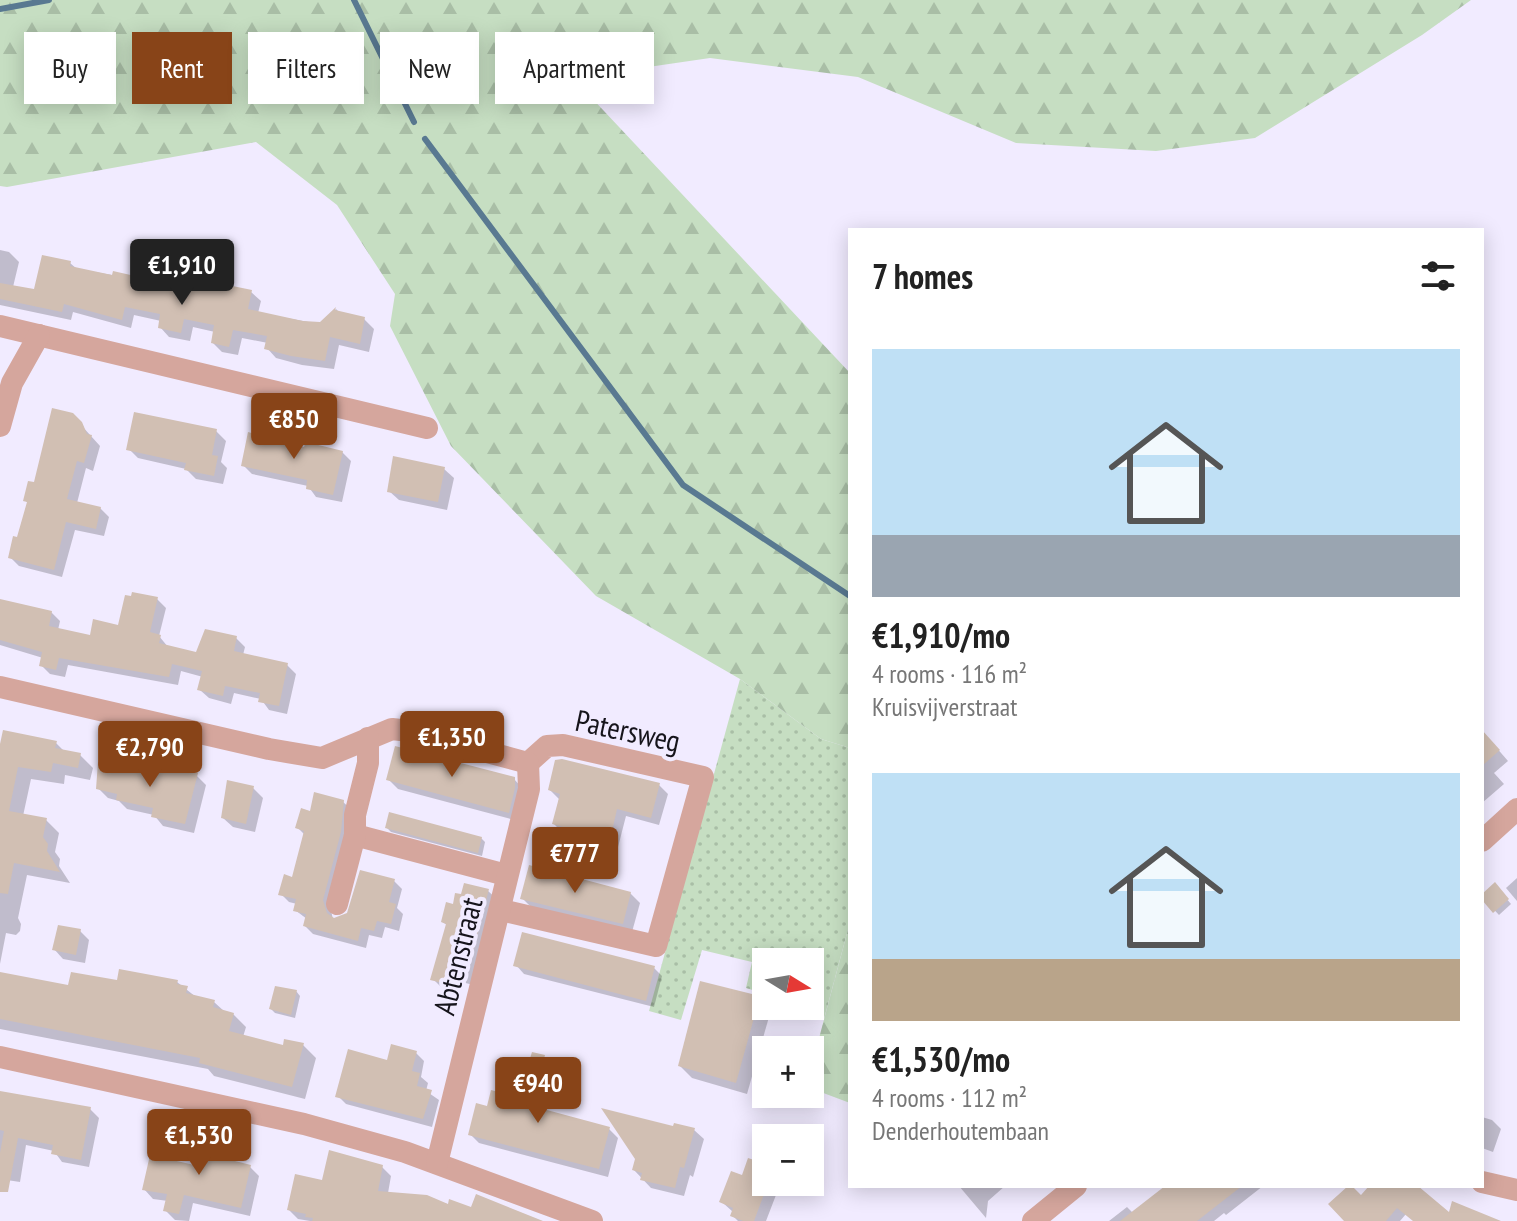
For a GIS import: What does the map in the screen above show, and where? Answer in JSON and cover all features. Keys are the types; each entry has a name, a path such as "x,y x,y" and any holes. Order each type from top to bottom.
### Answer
{"street":[{"path":"0,326 427,428"},
{"path":"0,426 12,383 39,335"},
{"path":"0,687 269,749 322,758 343,752 392,729 528,763"},
{"path":"337,904 355,835 355,815 368,763 368,738"},
{"name":"Patersweg","path":"501,910 656,946 703,777 563,745 547,746 528,763"},
{"name":"Abtenstraat","path":"437,1163 529,789 528,763"},
{"path":"1484,839 1517,809"},
{"path":"355,835 506,875"},
{"path":"0,1057 283,1118 437,1163 592,1221"},
{"path":"1484,1182 1517,1190"},
{"path":"1033,1221 1074,1188"}],"green space":[{"path":"0,0 1471,0 1422,35 1255,138 1156,151 1016,143 858,77 710,58 654,66 654,32 495,32 495,104 597,104 848,371 848,747 821,739 740,679 596,596 451,446 390,326 395,294 337,205 256,142 0,186"},
{"path":"740,679 821,739 848,747 848,929 824,1019 824,948 752,948 752,962 702,950 681,1020 649,1011"},
{"path":"848,930 848,1102 824,1093 824,1036 820,1036"},
{"path":"752,962 752,990 746,988"}],"building":[{"path":"42,255 71,261 70,266 112,275 113,271 157,281 159,273 252,290 248,309 303,321 320,322 336,307 335,310 365,317 360,344 330,337 325,361 264,349 267,336 233,330 229,347 211,343 214,325 184,319 181,333 158,328 160,314 125,307 122,320 64,304 62,312 0,299 0,283 34,289"},
{"path":"52,408 73,413 82,422 87,434 92,435 84,463 77,461 67,499 101,507 96,529 66,522 54,570 8,558 27,502 23,501 28,481 34,482"},
{"path":"134,412 217,429 212,455 218,456 214,476 184,470 186,463 126,450"},
{"path":"248,432 304,447 306,442 343,451 333,495 306,489 307,480 241,466"},
{"path":"393,456 445,467 438,502 387,492"},
{"path":"132,592 158,597 150,632 161,635 159,643 196,652 205,629 237,636 234,651 288,663 279,706 258,702 260,693 225,686 223,696 197,690 202,671 172,664 169,677 59,658 56,670 39,666 42,652 0,640 0,599 52,611 49,626 90,635 93,619 118,625 125,595 131,596"},
{"path":"3,730 57,741 55,748 81,753 78,768 53,763 51,772 18,767 9,811 47,818 43,837 48,844 47,851 60,872 14,863 8,894 0,893 0,744"},
{"path":"1484,732 1500,750 1484,764"},
{"path":"395,746 515,777 509,813 386,780"},
{"path":"562,759 660,783 651,818 617,809 610,840 552,824 560,794 548,790 555,760"},
{"path":"98,762 122,767 124,762 172,772 173,767 198,773 185,824 151,817 153,808 116,800 117,794 96,789"},
{"path":"227,780 254,786 246,824 221,818"},
{"path":"314,792 344,800 341,832 323,900 327,913 334,918 347,913 360,870 395,879 389,902 396,904 391,924 377,921 374,931 361,928 358,941 303,926 306,914 293,911 296,899 278,895 284,874 292,877 304,831 295,828 301,808 310,811"},
{"path":"389,812 482,837 478,853 385,828"},
{"path":"529,865 631,892 623,924 520,899"},
{"path":"1495,882 1509,899 1493,913 1484,902 1484,892"},
{"path":"464,883 489,889 466,978 449,974 447,984 430,980 446,924 441,922 446,902 453,904 455,893 461,894"},
{"path":"58,925 81,929 76,955 52,950"},
{"path":"522,932 655,966 646,1001 513,966"},
{"path":"119,969 178,980 177,984 188,986 186,993 215,1000 213,1007 234,1013 229,1031 283,1045 284,1039 304,1043 292,1087 199,1063 200,1058 0,1019 0,972 68,985 71,972 117,980"},
{"path":"700,981 752,994 753,1020 736,1083 678,1066"},
{"path":"275,986 297,990 291,1015 269,1009"},
{"path":"391,1044 417,1051 412,1071 420,1073 417,1086 432,1090 423,1119 335,1097 348,1049 387,1060"},
{"path":"532,1052 545,1055 532,1106 610,1127 599,1169 468,1135 476,1103 487,1106 491,1090 518,1097"},
{"path":"0,1091 91,1107 81,1160 51,1154 53,1145 18,1138 8,1192 0,1192 0,1153 4,1131 0,1130"},
{"path":"601,1108 673,1126 674,1123 695,1128 675,1188 640,1180 642,1173 632,1170 635,1159"},
{"path":"207,1132 228,1137 223,1158 251,1165 241,1208 184,1195 179,1214 163,1211 167,1194 142,1190 150,1155 199,1166"},
{"path":"329,1150 383,1165 378,1191 427,1195 448,1204 449,1199 471,1207 476,1194 543,1221 312,1221 313,1218 305,1217 306,1214 287,1210 295,1174 322,1180"},
{"path":"748,1158 752,1159 752,1196 763,1196 754,1221 730,1216 733,1208 719,1202 731,1171 742,1175"},
{"path":"1162,1188 1239,1188 1197,1221 1120,1221"},
{"path":"1346,1188 1354,1188 1361,1195 1367,1188 1420,1188 1449,1212 1452,1201 1501,1221 1413,1221 1397,1208 1386,1221 1344,1221 1328,1204"}],"waterway":[{"path":"0,9 49,0"},
{"path":"354,0 414,122"},
{"path":"425,139 683,485 848,595"}]}
